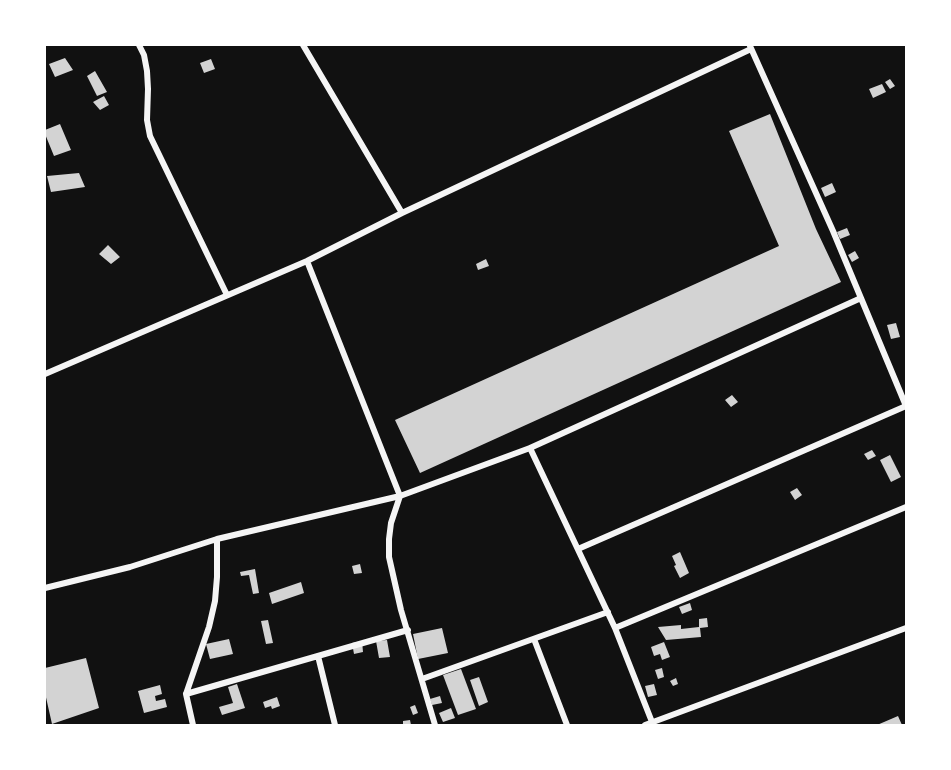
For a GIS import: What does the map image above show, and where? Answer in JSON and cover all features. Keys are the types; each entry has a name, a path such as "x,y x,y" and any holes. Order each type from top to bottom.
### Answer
{"street":[{"path":"139,45 144,55 147,71 147,120 150,136 227,296"},
{"path":"303,45 402,213"},
{"path":"45,374 307,261 402,213 750,47 833,231 906,406 578,549"},
{"path":"307,261 400,496 388,539 389,557 397,594 435,725"},
{"path":"45,588 130,567 218,539 400,496 530,448 861,298"},
{"path":"530,448 608,612 652,722"},
{"path":"615,628 906,507"},
{"path":"193,725 186,694 209,627 215,601 218,539"},
{"path":"422,679 608,612"},
{"path":"645,725 906,628"},
{"path":"186,694 408,630"},
{"path":"534,639 567,725"},
{"path":"318,656 335,725"}],"building":[{"path":"65,58 73,70 55,77 49,64"},
{"path":"211,59 215,69 204,73 200,63"},
{"path":"95,71 107,92 97,96 87,76"},
{"path":"890,79 895,86 890,89 885,82"},
{"path":"882,84 886,92 873,98 869,89"},
{"path":"104,96 109,105 100,110 93,102"},
{"path":"770,114 816,229 841,282 420,473 395,420 779,246 729,131"},
{"path":"60,124 71,150 54,156 45,130"},
{"path":"79,173 85,187 51,192 47,176"},
{"path":"832,183 836,192 825,197 821,188"},
{"path":"847,228 850,235 840,239 837,232"},
{"path":"108,245 120,257 111,264 99,254"},
{"path":"855,251 859,258 852,262 848,255"},
{"path":"486,259 489,266 478,270 476,264"},
{"path":"896,323 900,337 891,339 887,325"},
{"path":"732,395 738,402 731,407 725,400"},
{"path":"872,450 876,456 868,460 864,454"},
{"path":"890,455 901,477 891,482 880,460"},
{"path":"797,488 802,495 795,500 790,492"},
{"path":"680,552 689,573 680,578 672,556"},
{"path":"360,564 362,573 354,574 352,566"},
{"path":"255,569 259,593 253,594 249,575 241,576 240,572"},
{"path":"301,582 304,593 272,604 269,593"},
{"path":"690,603 692,610 682,614 679,607"},
{"path":"707,618 708,627 700,628 701,637 666,640 658,627 681,625 681,629 699,627 699,619"},
{"path":"268,620 273,643 266,644 261,621"},
{"path":"442,628 448,653 418,659 413,634"},
{"path":"229,639 233,654 210,659 206,644"},
{"path":"387,640 390,657 379,658 376,641"},
{"path":"362,641 363,652 354,654 352,643"},
{"path":"664,642 670,657 662,660 660,654 654,656 651,647"},
{"path":"86,658 99,708 52,724 45,693 45,668"},
{"path":"662,668 664,677 658,679 655,670"},
{"path":"461,669 476,709 458,715 443,675"},
{"path":"479,677 488,702 479,706 470,680"},
{"path":"676,678 678,684 673,686 670,681"},
{"path":"237,684 245,708 222,715 219,707 233,703 228,687"},
{"path":"654,684 657,695 648,697 645,686"},
{"path":"160,685 162,694 155,696 156,701 165,699 167,707 144,713 138,691"},
{"path":"440,696 442,703 432,705 430,699"},
{"path":"277,697 280,706 272,709 271,706 265,708 263,702"},
{"path":"415,705 418,713 413,715 410,707"},
{"path":"451,708 455,718 443,722 439,713"},
{"path":"898,716 902,725 877,725"},
{"path":"410,720 411,725 403,725 403,721"}]}
